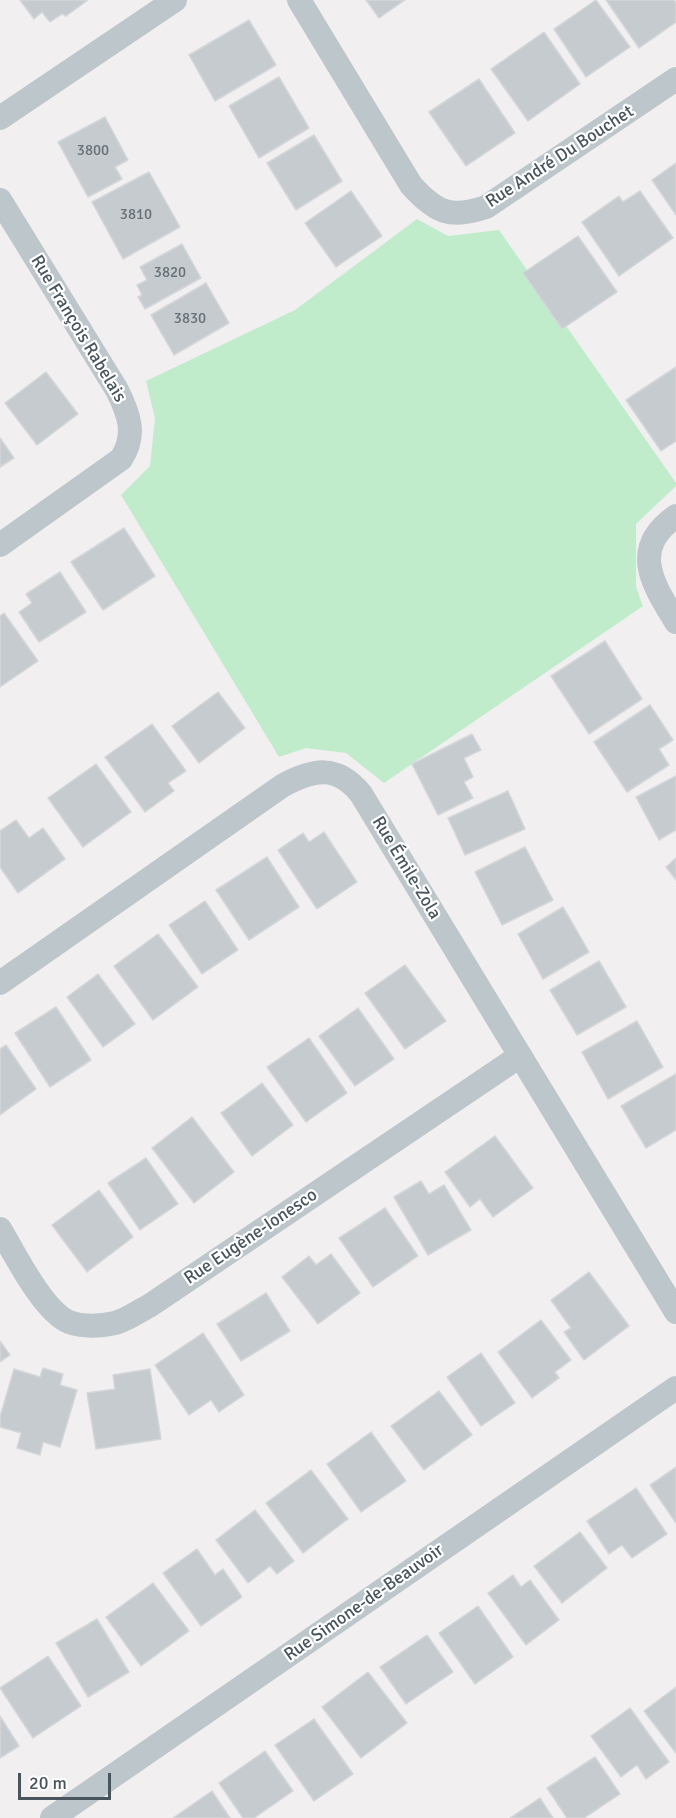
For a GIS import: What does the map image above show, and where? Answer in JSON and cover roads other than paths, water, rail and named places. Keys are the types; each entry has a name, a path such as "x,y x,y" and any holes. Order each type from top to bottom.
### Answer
{"street":[{"path":"0,118 175,0"},
{"name":"Rue André Du Bouchet","path":"300,0 411,185 429,204 454,214 468,213 486,207 676,79"},
{"name":"Rue François Rabelais","path":"0,200 117,390 128,414 131,428 130,441 121,459 0,545"},
{"path":"676,516 654,538 649,553 649,570 653,583 676,622"},
{"name":"Rue Émile-Zola","path":"0,982 282,786 306,775 340,774 361,794 676,1312"},
{"name":"Rue Eugène-Ionesco","path":"0,1229 42,1297 54,1312 69,1322 89,1326 117,1322 149,1306 520,1056"},
{"name":"Rue Simone-de-Beauvoir","path":"52,1818 676,1388"}]}
